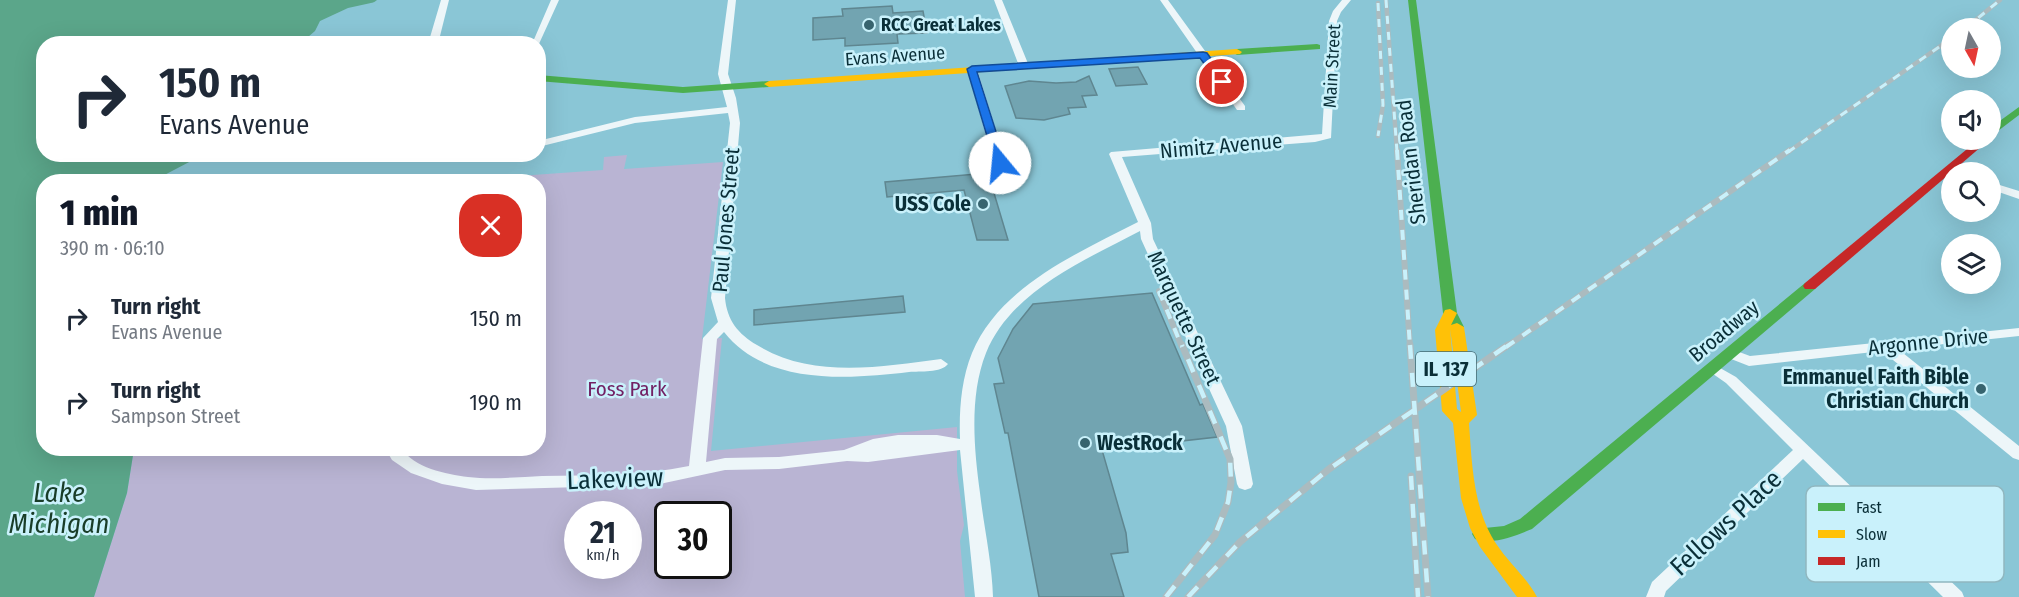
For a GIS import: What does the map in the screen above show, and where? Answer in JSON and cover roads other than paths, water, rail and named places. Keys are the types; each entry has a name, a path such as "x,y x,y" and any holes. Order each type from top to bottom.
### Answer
{"main road":[{"name":"Sheridan Road","path":"1415,2 1450,313 1459,332 1469,415 1461,421 1468,492 1481,534 1492,553 1528,597"},
{"name":"Evans Avenue","path":"546,78 683,90 726,85 1317,47"},
{"path":"2001,125 2018,112"},
{"name":"Broadway","path":"1961,162 1974,150"},
{"name":"Broadway","path":"1481,534 1506,532 1526,524 1941,180"}],"street":[{"path":"435,36 441,9 446,0"},
{"path":"539,36 555,0"},
{"name":"Paul Jones Street","path":"697,471 710,338 725,323 718,298 735,123 723,74 732,0"},
{"path":"998,0 1024,66"},
{"path":"1164,0 1241,108"},
{"name":"Main Street","path":"1327,136 1333,21 1336,11 1347,0"},
{"path":"972,69 1000,163"},
{"path":"546,142 635,120 733,109"},
{"name":"Nimitz Avenue","path":"1115,154 1315,139 1327,136"},
{"name":"Marquette Street","path":"1115,154 1145,223 1147,239 1234,426 1245,484"},
{"path":"2001,188 2019,195"},
{"path":"984,597 967,444 969,400 979,353 1003,317 1026,293 1053,275 1145,223"},
{"path":"725,323 749,348 767,357 803,368 846,372 941,364"},
{"name":"Argonne Drive","path":"1731,354 1749,361 2019,332"},
{"path":"1886,347 2019,454"},
{"path":"1713,369 1731,380 1839,486"},
{"name":"Lakeview","path":"396,456 408,465 458,482 476,484 655,479 725,464 779,463 847,455 868,456 967,444"},
{"name":"Fellows Place","path":"1655,597 1658,586 1802,451"},
{"path":"1939,582 1955,597"}],"water":[{"name":"Lake Michigan","path":"0,0 377,0 337,15 312,36 36,36 36,162 209,162 186,174 36,174 36,456 133,456 127,493 94,597 0,597"}],"railway":[{"path":"1386,0 1397,152"},
{"path":"1978,18 2000,0"},
{"path":"1378,3 1383,105 1378,136"},
{"path":"1788,152 1941,46"},
{"path":"1397,150 1410,347"},
{"path":"1506,347 1790,150"},
{"path":"1159,291 1182,347"},
{"path":"1166,597 1215,535 1228,502 1231,482 1230,459 1182,345"},
{"path":"1410,345 1415,410"},
{"path":"1415,410 1508,345"},
{"path":"1188,597 1240,542 1329,469 1415,410"},
{"path":"1415,410 1428,597"},
{"path":"1411,476 1418,597"}],"place":[{"name":"RCC Great Lakes","path":"869,25"},
{"name":"USS Cole","path":"983,204"},
{"name":"Emmanuel Faith Bible Christian Church","path":"1981,389"},
{"name":"WestRock","path":"1085,443"}],"park label":[{"name":"Foss Park","path":"627,389"}]}
